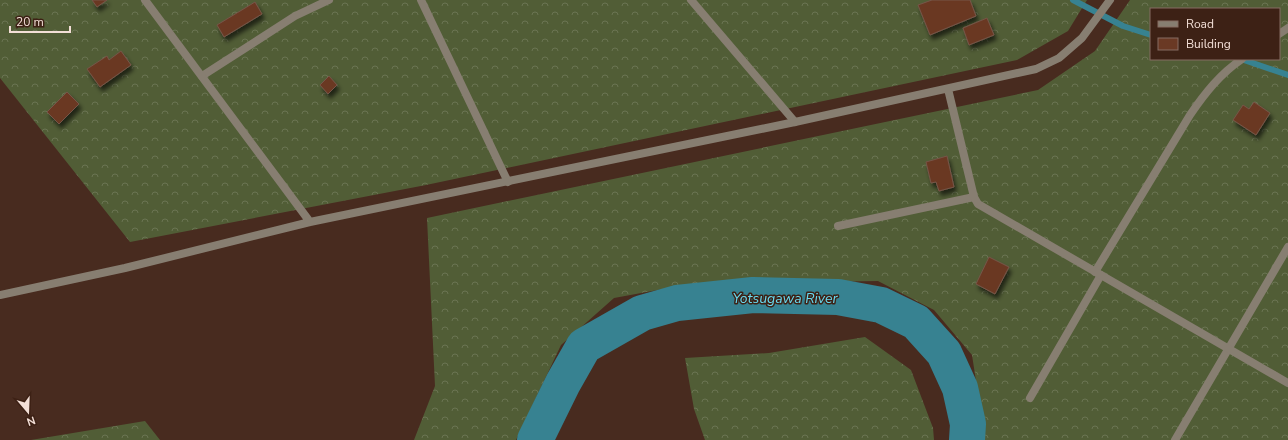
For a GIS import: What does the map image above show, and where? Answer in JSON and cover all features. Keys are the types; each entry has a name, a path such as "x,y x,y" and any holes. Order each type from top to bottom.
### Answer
{"street":[{"path":"145,0 310,222"},
{"path":"202,76 295,16 329,0"},
{"path":"421,0 508,182"},
{"path":"692,0 796,122"},
{"path":"0,295 125,268 310,222 796,122 1036,70 1059,58 1082,38 1110,0"},
{"path":"1030,398 1098,273 1190,115 1208,90 1226,70 1241,60"},
{"path":"948,89 974,197 978,204 1286,382"},
{"path":"838,226 974,197"},
{"path":"1175,440 1288,247"}],"green space":[{"path":"0,0 1087,0 1068,31 1017,60 426,185 130,242 0,78"},
{"path":"1130,0 1288,0 1288,440 982,440 983,426 972,355 934,310 878,281 690,284 614,298 561,345 516,440 414,440 435,386 427,218 1038,90 1095,51"},
{"path":"865,337 911,370 933,428 934,440 705,440 694,409 685,358 769,353"},
{"path":"145,421 160,440 31,440"}],"building":[{"path":"92,0 107,0 97,7"},
{"path":"932,0 970,0 976,16 930,35 918,5"},
{"path":"255,2 262,14 224,37 217,25"},
{"path":"987,18 994,35 969,45 963,28"},
{"path":"121,51 131,65 100,87 87,69 107,56 109,60"},
{"path":"329,76 337,85 328,94 320,85"},
{"path":"67,92 79,104 59,124 47,112"},
{"path":"1254,102 1270,113 1256,135 1233,120 1243,105 1249,109"},
{"path":"947,156 954,187 939,191 936,182 931,183 926,162"},
{"path":"989,257 1009,267 995,294 976,284"}],"waterway":[{"path":"1073,0 1123,26 1150,35"},
{"path":"1244,60 1288,75"},
{"name":"Yotsugawa River","path":"535,440 563,383 584,346 642,313 677,303 753,295 838,297 881,305 916,322 944,353 960,388 968,424 967,440"}]}
